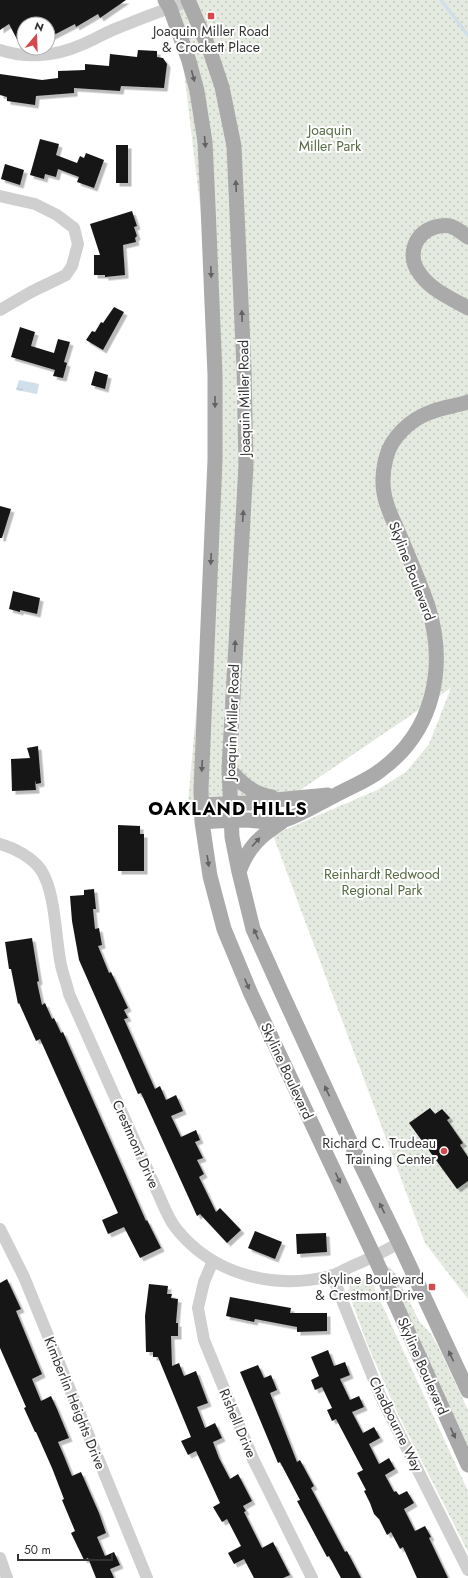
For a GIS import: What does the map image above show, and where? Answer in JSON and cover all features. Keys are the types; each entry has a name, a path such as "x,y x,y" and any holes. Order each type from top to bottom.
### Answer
{"main road":[{"name":"Joaquin Miller Road","path":"189,1 210,51 222,87 235,154 244,368 246,465 229,769 230,804"},
{"name":"Joaquin Miller Road","path":"167,4 189,61 197,91 205,142 208,206 215,375 215,460 201,789 202,805"},
{"path":"468,237 459,230 449,226 439,226 428,229 416,241 413,258 420,275 444,294 468,308"},
{"name":"Skyline Boulevard","path":"202,822 271,822 284,820 353,787 381,770 406,748 414,736 432,699 437,663 434,632 432,620 422,591 384,494 383,483 386,457 398,435 418,418 430,412 468,402"},
{"path":"229,769 248,788 257,793 281,798"},
{"name":"Skyline Boulevard","path":"337,794 281,798 230,804 202,805 202,822 210,876 224,929 251,994 374,1256 468,1465"},
{"name":"Skyline Boulevard","path":"230,804 231,821 239,872 253,928 361,1165 468,1391"},
{"path":"239,872 253,845 284,820"}],"street":[{"path":"0,50 12,54 39,56 61,52 81,46 167,4 189,1"},
{"path":"0,196 35,204 57,215 74,228 78,244 72,266 66,275 31,292 0,310"},
{"name":"Crestmont Drive","path":"0,844 10,847 26,856 41,869 49,889 61,964 72,1001 161,1200 175,1227 197,1249 213,1261 234,1271 256,1278 278,1281 299,1281 332,1275 399,1243"},
{"name":"Kimberlin Heights Drive","path":"0,1229 14,1255 37,1309 147,1578"},
{"name":"Rishell Drive","path":"213,1261 204,1282 198,1308 204,1340 253,1459 312,1578"},
{"name":"Chadbourne Way","path":"332,1275 380,1395 468,1570"},
{"path":"0,1558 7,1578"}],"green space":[{"name":"Joaquin Miller Park","path":"162,0 468,0 468,1299 425,1243 273,835 377,790 406,772 429,744 451,688 271,810 187,815 205,611 210,420 204,239 181,46"},
{"path":"385,1265 396,1274 419,1321 431,1334 438,1346 468,1410 468,1447"},
{"path":"356,1278 367,1279 373,1285 468,1491 468,1552 397,1412 368,1346 348,1291 351,1283"}],"water":[{"path":"19,380 39,384 37,394 16,390"}],"building":[{"path":"0,0 126,0 100,18 98,14 76,27 75,24 56,34 56,16 16,16 16,37 9,24 0,30"},
{"path":"138,50 157,51 157,57 163,58 167,64 164,88 121,86 120,91 74,88 74,93 36,96 35,105 7,101 7,97 0,95 0,74 42,80 58,78 58,71 85,70 85,64 109,66 110,54 137,57"},
{"path":"40,139 59,144 56,155 77,163 80,156 84,158 86,153 104,160 94,188 77,182 79,177 58,169 56,177 45,174 44,179 30,175"},
{"path":"116,145 128,145 128,183 116,183"},
{"path":"5,164 24,170 20,185 1,179"},
{"path":"132,211 137,226 134,227 137,236 135,238 136,242 123,245 125,275 105,277 105,275 94,275 94,255 100,255 90,224"},
{"path":"114,307 124,312 103,350 86,340 92,331 95,332 101,322 103,323"},
{"path":"20,327 35,332 31,346 54,353 58,339 70,342 64,362 67,363 63,378 53,376 55,370 11,357"},
{"path":"95,371 108,375 105,389 91,385"},
{"path":"0,506 11,509 2,538 0,538"},
{"path":"13,591 40,598 37,614 9,609"},
{"path":"38,746 41,783 36,784 35,780 36,790 12,791 11,759 30,758 27,748"},
{"path":"118,825 140,826 140,834 144,834 144,871 118,871"},
{"path":"94,889 96,909 93,909 95,929 99,928 102,945 98,946 109,973 111,972 128,1008 124,1010 128,1018 124,1019 155,1089 160,1086 166,1100 176,1095 183,1111 171,1116 181,1137 196,1130 200,1140 195,1142 203,1158 197,1160 204,1174 199,1177 216,1212 220,1208 241,1230 227,1243 200,1214 197,1216 141,1093 138,1094 79,960 72,921 70,896 84,895 84,890"},
{"path":"32,938 39,981 37,982 42,1005 45,1003 52,1019 54,1018 61,1033 63,1032 146,1221 147,1220 161,1248 140,1258 124,1227 108,1234 102,1220 118,1213 40,1039 36,1041 19,1003 18,1004 11,969 9,969 5,942"},
{"name":"Richard C. Trudeau Training Center","path":"430,1108 435,1114 442,1109 450,1118 447,1120 463,1143 460,1145 468,1157 468,1181 457,1189 409,1123"},
{"path":"255,1231 282,1242 275,1259 248,1248"},
{"path":"326,1233 327,1252 297,1254 296,1234"},
{"path":"7,1279 21,1309 16,1311 42,1374 32,1379 41,1401 51,1396 69,1438 58,1442 72,1476 81,1472 99,1513 106,1533 97,1537 105,1556 114,1552 120,1565 110,1569 114,1578 96,1578 88,1558 84,1560 71,1533 75,1531 62,1500 64,1499 52,1468 24,1408 26,1407 0,1348 0,1283"},
{"path":"149,1284 168,1286 167,1294 172,1294 171,1298 178,1299 176,1323 178,1323 178,1336 171,1336 172,1366 179,1363 184,1376 196,1371 208,1403 197,1407 205,1428 215,1423 222,1438 213,1442 219,1458 230,1479 238,1474 252,1501 243,1506 246,1511 244,1512 262,1548 273,1542 290,1575 283,1578 254,1578 244,1559 234,1564 228,1553 241,1546 227,1519 222,1522 213,1507 220,1503 196,1451 188,1455 181,1441 191,1437 158,1357 153,1357 153,1352 146,1352 145,1316"},
{"path":"230,1297 291,1308 290,1313 327,1313 327,1331 297,1332 297,1327 255,1319 254,1322 226,1316"},
{"path":"328,1350 334,1366 345,1362 350,1375 340,1379 350,1400 359,1396 364,1407 352,1412 363,1433 374,1427 380,1438 369,1444 379,1464 389,1458 395,1469 385,1475 394,1492 396,1491 399,1495 407,1491 414,1503 404,1509 415,1531 425,1526 448,1578 417,1578 403,1547 400,1549 391,1532 387,1535 379,1519 374,1514 364,1491 366,1490 357,1473 363,1470 336,1419 332,1421 327,1410 332,1408 322,1387 315,1390 311,1380 319,1376 311,1357"},
{"path":"258,1365 264,1378 271,1375 277,1390 270,1393 297,1462 300,1460 314,1486 311,1488 345,1552 347,1551 361,1578 341,1578 329,1556 327,1557 297,1501 300,1500 280,1462 278,1463 240,1372"}],"waterway":[{"path":"441,0 468,35"}],"place":[{"name":"Joaquin Miller Road & Crockett Place","path":"211,16"},
{"name":"Richard C. Trudeau Training Center","path":"444,1151"},
{"name":"Skyline Boulevard & Crestmont Drive","path":"432,1287"}],"district":[{"name":"OAKLAND HILLS","path":"228,809"}],"park label":[{"name":"Reinhardt Redwood Regional Park","path":"382,882"}]}
